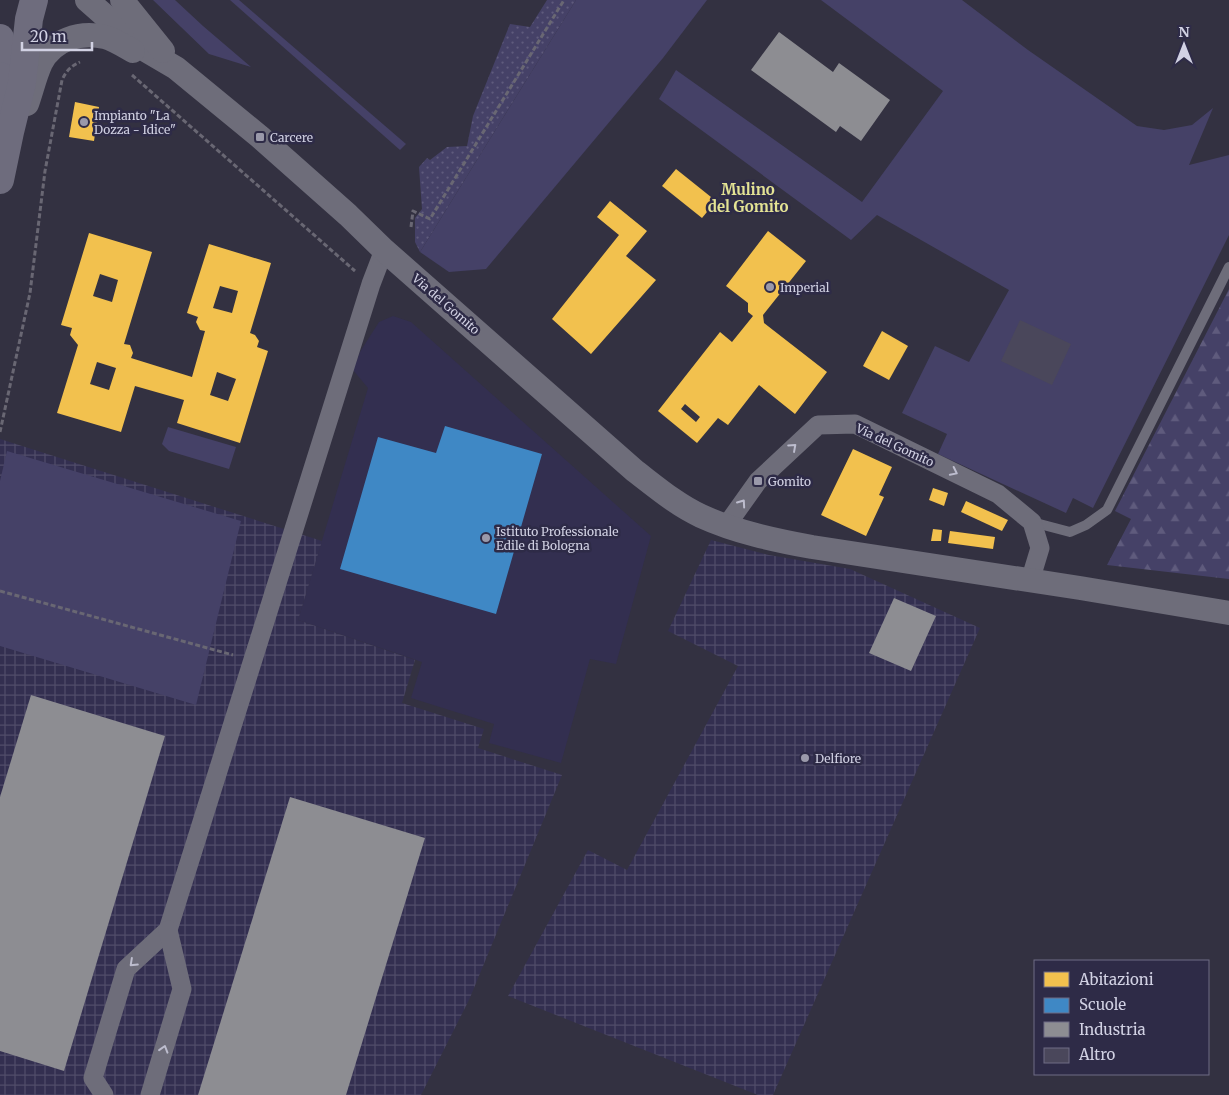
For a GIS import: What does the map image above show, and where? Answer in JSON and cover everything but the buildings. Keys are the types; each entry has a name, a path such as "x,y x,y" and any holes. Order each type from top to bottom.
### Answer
{"main road":[{"path":"0,180 22,82 29,19 34,0"},
{"path":"0,38 0,59"},
{"path":"0,76 1,101 10,132"}],"street":[{"name":"Via del Gomito","path":"87,0 121,30 147,50 176,68 260,137 348,215 384,250 635,471 676,501 700,515 726,526 768,539 1229,613"},
{"name":"Via del Gomito","path":"122,0 176,68"},
{"path":"10,132 24,111 41,64 50,50 64,40 87,35 106,37 149,59 176,68"},
{"path":"104,1095 93,1078 126,969 168,930 371,284 384,250"},
{"name":"Via del Gomito","path":"726,526 758,481 818,425 846,424 855,424 998,494 1032,522"},
{"path":"1030,581 1040,548 1032,522"},
{"path":"150,1095 182,989 168,930"}],"lane":[{"path":"1032,522 1070,532 1086,525 1107,510 1229,267"}],"path":[{"path":"411,228 413,212 430,219 564,0"},
{"path":"0,432 30,293 46,171 62,80 66,71 82,61 87,61"},
{"path":"128,72 371,284"},
{"path":"0,591 253,660"}],"shaded area":[{"name":"Istituto Professionale Edile di Bologna","path":"393,316 411,322 651,536 616,664 590,659 561,763 489,743 494,724 411,698 422,662 298,620 368,388 353,370 360,352 379,322"},
{"path":"0,439 322,541 298,620 415,660 402,703 484,729 478,748 562,775 469,1000 421,1095 0,1095"},
{"name":"Delfiore","path":"711,540 769,555 850,569 980,628 773,1095 758,1095 508,996 588,850 627,870 738,666 668,631"}],"green space":[{"path":"153,0 175,0 251,67 209,54"},
{"path":"230,0 239,0 406,144 400,150"},
{"path":"547,0 576,0 420,252 415,242 415,218 422,209 419,167 427,158 430,160 447,147 467,146 473,116 510,24 530,27"},
{"path":"576,0 707,0 663,58 486,269 449,272 420,252"},
{"path":"821,0 962,0 1028,50 1137,126 1164,130 1192,125 1213,108 1189,165 1229,155 1229,235 1093,508 1073,498 1066,513 938,454 947,434 902,413 935,346 969,362 1009,290 877,215 851,240 659,99 676,70 862,202 943,91"},
{"path":"1229,289 1229,579 1107,565 1131,519 1115,511"},
{"path":"168,427 236,447 229,469 169,451 162,444"},
{"path":"7,451 241,521 196,705 0,646 0,481"}],"place":[{"name":"Impianto \"La Dozza - Idice\"","path":"84,122"},
{"name":"Carcere","path":"260,137"},
{"name":"Imperial","path":"770,287"},
{"name":"Gomito","path":"758,481"},
{"name":"Istituto Professionale Edile di Bologna","path":"486,538"},
{"name":"Delfiore","path":"805,758"}],"district":[{"name":"Mulino del Gomito","path":"748,198"}]}
